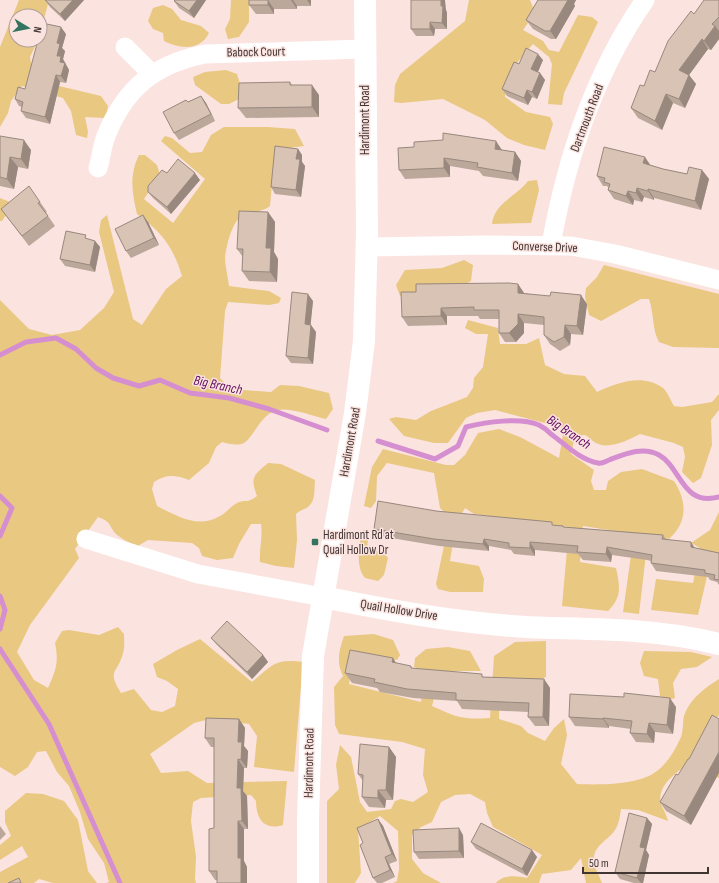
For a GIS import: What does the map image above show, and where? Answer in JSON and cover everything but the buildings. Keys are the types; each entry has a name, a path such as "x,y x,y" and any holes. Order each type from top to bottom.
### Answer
{"street":[{"name":"Hardimont Road","path":"308,883 313,656 361,373 367,304 364,0"},
{"name":"Dartmouth Road","path":"551,245 562,193 590,105 616,48 645,0"},
{"path":"125,47 152,74"},
{"name":"Babock Court","path":"98,168 106,136 117,113 129,95 152,74 166,65 184,58 205,54 365,49"},
{"name":"Converse Drive","path":"367,247 571,246 615,254 719,280"},
{"name":"Quail Hollow Drive","path":"86,539 198,574 412,613 481,622 671,635 719,644"}],"shaded area":[{"path":"19,0 49,0 47,8 16,8"},
{"path":"231,0 249,0 249,22 239,37 228,39 225,29 230,19"},
{"path":"469,0 530,0 534,10 530,20 523,30 543,41 549,50 559,52 578,15 592,17 598,22 564,93 562,105 548,104 552,64 549,57 533,44 518,62 510,75 505,97 526,112 550,117 553,124 545,150 524,145 507,138 485,120 443,99 401,103 394,102 395,85 400,74 465,21"},
{"path":"163,5 172,9 181,20 201,26 209,33 205,39 195,46 189,47 177,46 164,41 163,33 153,29 148,21 153,8"},
{"path":"8,27 8,48 34,48 30,57 34,80 101,96 108,106 106,118 85,117 88,132 87,138 76,135 71,111 63,98 22,86 11,101 8,113 0,127 0,47"},
{"path":"226,70 237,74 241,87 239,99 229,104 221,104 195,85 193,77 205,72"},
{"path":"224,127 268,127 295,129 304,146 275,150 270,206 262,210 248,213 241,217 230,235 225,257 229,286 269,291 281,298 279,303 269,305 228,302 225,311 220,378 231,389 271,392 280,385 299,386 329,393 333,409 326,419 295,411 282,409 277,410 266,416 248,440 244,443 236,445 222,442 216,447 209,463 189,480 171,476 154,482 152,489 157,506 188,520 204,521 212,520 237,503 249,501 257,496 253,481 254,477 268,463 281,464 315,480 313,501 308,507 296,514 297,540 294,568 260,562 262,534 261,524 251,524 239,544 233,558 217,560 202,556 199,548 192,543 148,540 138,546 116,534 108,522 98,517 75,549 79,558 30,625 17,652 34,680 48,688 57,661 55,643 62,631 69,630 99,635 118,627 124,634 124,651 114,672 114,680 121,693 134,689 151,710 162,712 175,706 178,689 167,681 157,677 153,664 200,639 252,682 274,664 286,661 303,662 294,772 254,767 257,736 249,724 210,719 194,723 150,754 161,773 188,771 207,783 287,781 283,825 271,826 262,822 256,807 256,801 251,795 201,798 193,802 191,821 196,857 196,883 106,883 109,882 104,863 88,839 80,812 69,786 57,772 46,751 37,752 28,767 15,776 0,767 0,300 29,329 52,335 80,330 104,308 114,292 99,232 101,220 107,215 133,319 142,325 166,289 182,276 175,257 166,241 153,227 137,214 132,184 136,162 139,155 145,155 157,165 160,175 144,199 173,223 205,179 161,141 165,136 172,138 190,153 202,152 211,135"},
{"path":"537,180 539,190 531,223 492,224 501,205 528,181"},
{"path":"0,198 10,202 8,212 2,221 0,221"},
{"path":"464,260 473,265 471,281 464,285 447,291 427,295 408,297 400,296 396,285 405,270 442,268"},
{"path":"604,265 719,294 719,348 673,347 659,342 655,332 649,299 641,299 601,321 589,315 585,297 586,288 597,277"},
{"path":"468,320 498,328 500,344 526,344 539,338 545,365 564,374 585,376 597,392 613,385 630,381 647,381 655,383 663,388 674,406 682,407 712,402 719,394 719,410 711,420 712,445 701,478 693,483 682,472 685,457 683,447 674,443 640,434 612,445 601,445 585,435 575,436 571,454 594,470 591,481 594,490 606,490 608,481 621,472 642,469 674,481 681,496 684,511 680,526 669,539 648,537 639,614 623,612 634,534 583,526 580,562 616,568 619,591 616,601 608,611 562,606 569,527 474,514 465,508 456,524 450,561 479,566 484,579 483,592 450,592 438,589 436,584 450,517 440,508 434,473 387,463 377,476 376,501 371,508 364,506 372,467 383,449 446,465 454,465 465,455 478,433 499,429 520,437 559,458 564,428 495,410 477,413 466,418 448,443 434,443 404,436 389,419 396,417 416,420 431,411 467,397 473,388 474,378 483,367 488,334 476,334 465,328"},
{"path":"719,512 719,556 712,555 698,615 651,610 656,579 693,583 700,548 691,543 710,530"},
{"path":"363,530 369,530 367,549 381,552 388,558 384,575 378,581 365,578 360,568 359,548"},
{"path":"374,634 393,640 400,655 397,660 354,653 349,684 421,702 424,670 414,667 415,658 426,649 448,647 470,651 481,671 441,671 432,706 460,717 473,719 490,718 494,656 515,642 546,641 546,677 532,683 500,679 499,719 521,726 528,733 545,741 554,728 564,719 567,735 561,764 577,784 627,782 646,777 659,770 670,757 679,742 682,734 684,716 691,702 704,689 719,679 719,715 697,751 719,767 719,778 693,761 670,778 662,790 660,797 661,804 668,821 638,810 621,809 616,828 595,852 594,863 602,883 586,883 581,858 571,870 542,874 539,883 496,883 502,878 506,877 515,876 527,878 542,855 493,827 487,813 485,802 470,794 455,795 441,802 432,822 421,827 412,835 412,859 423,873 441,883 393,883 397,881 399,869 398,831 380,816 358,829 361,873 355,883 327,883 327,801 339,789 336,765 340,745 351,757 360,802 367,812 391,809 395,801 401,799 413,802 428,792 423,775 425,749 402,742 339,734 335,725 334,687 343,676 339,656 344,636"},
{"path":"644,651 691,652 712,657 697,667 681,669 673,683 675,698 665,701 660,696 658,679 644,676 640,663"},
{"path":"26,793 43,794 64,801 78,820 88,871 97,883 53,883 39,879 34,883 0,883 0,872 28,857 22,846 0,860 0,845 11,836 5,822 5,811"}],"waterway":[{"name":"Big Branch","path":"0,355 26,342 56,338 76,349 96,368 113,378 139,386 160,380 190,393 229,398 269,409 327,430"},
{"name":"Big Branch","path":"378,441 435,459 458,446 466,427 483,423 522,421 539,425 579,455 598,463 634,452 653,452 666,461 683,484 697,496 707,499 719,497"},
{"path":"0,496 12,508 0,536"},
{"path":"0,596 5,610 0,629"},
{"path":"0,649 49,724 120,883"}],"place":[{"name":"Hardimont Rd at Quail Hollow Dr","path":"315,542"}]}
